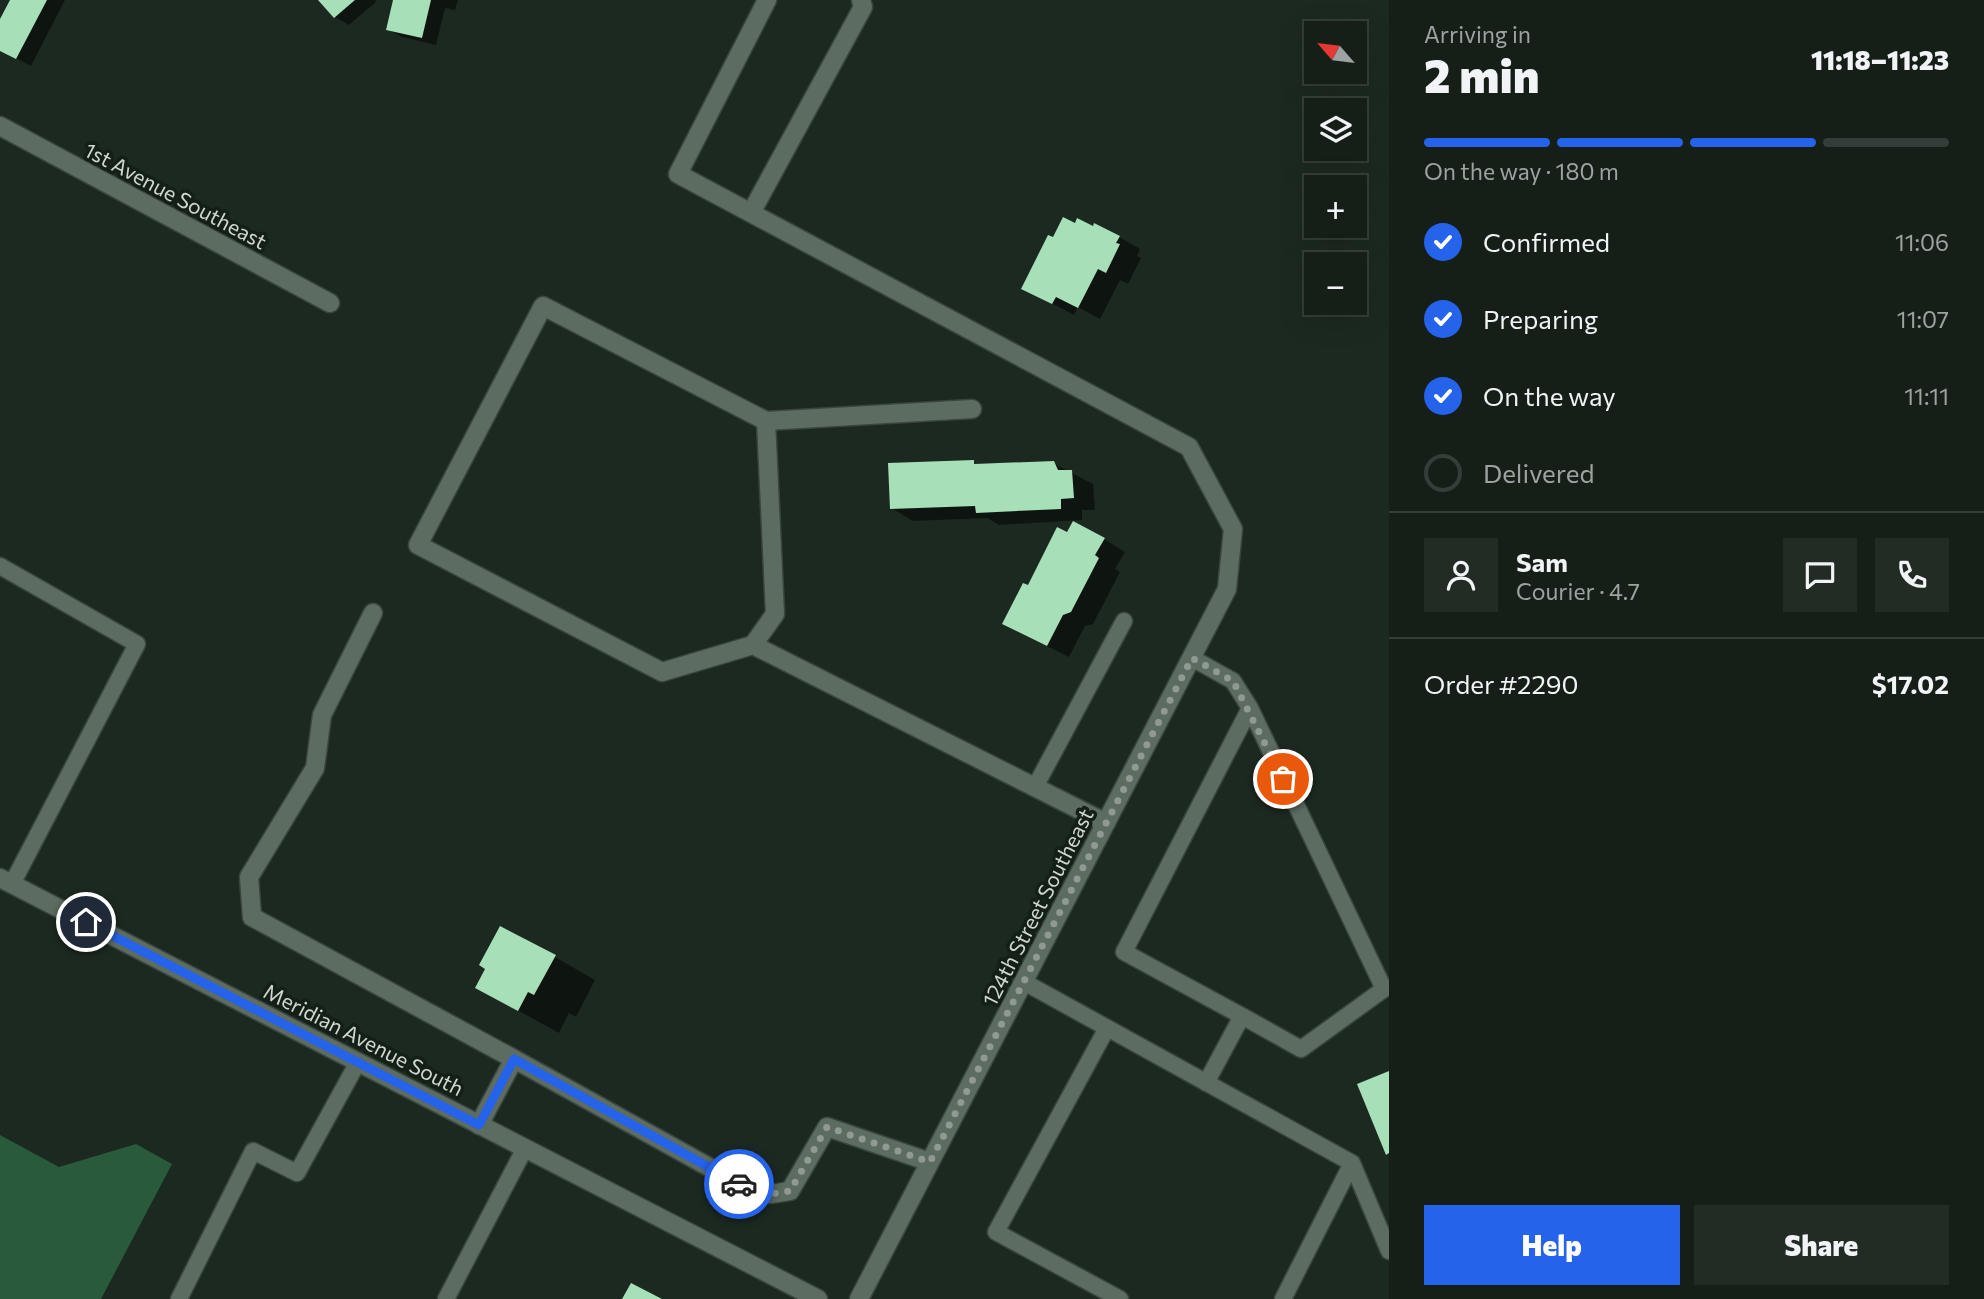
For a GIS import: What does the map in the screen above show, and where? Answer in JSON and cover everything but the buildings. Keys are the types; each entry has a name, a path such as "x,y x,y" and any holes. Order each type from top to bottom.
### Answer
{"street":[{"path":"766,0 678,174 751,213 863,7 861,0"},
{"name":"1st Avenue Southeast","path":"0,126 330,303"},
{"name":"124th Street Southeast","path":"751,213 1189,447 1233,529 1227,589 859,1299"},
{"path":"766,421 775,614 753,645 662,672 418,545 543,306 766,421 972,409"},
{"path":"373,613 322,715 315,768 249,877 252,917 746,1187 771,1194 790,1191 827,1127 930,1162"},
{"path":"753,645 1106,823"},
{"name":"Meridian Avenue South","path":"6,881 818,1299"},
{"path":"479,1125 514,1059"}],"lane":[{"path":"0,566 137,644 6,881"},
{"path":"1035,787 1124,621"},
{"path":"1192,658 1233,681 1250,708 1384,989 1301,1049 1124,951 1250,708"},
{"path":"1024,982 1352,1163 1389,1251"},
{"path":"1206,1083 1242,1016"},
{"path":"1107,1028 996,1232 1120,1299"},
{"path":"179,1299 253,1152 297,1173 358,1062"},
{"path":"446,1299 525,1148"},
{"path":"1283,1299 1352,1163"}],"green space":[{"path":"0,1135 59,1167 136,1144 172,1164 101,1299 0,1299"}],"way so far":[{"path":"739,1184 771,1194 790,1191 827,1127 930,1162 1192,658 1233,681 1250,708 1283,779"}],"route":[{"path":"86,922 479,1125 514,1059 739,1184"}]}
